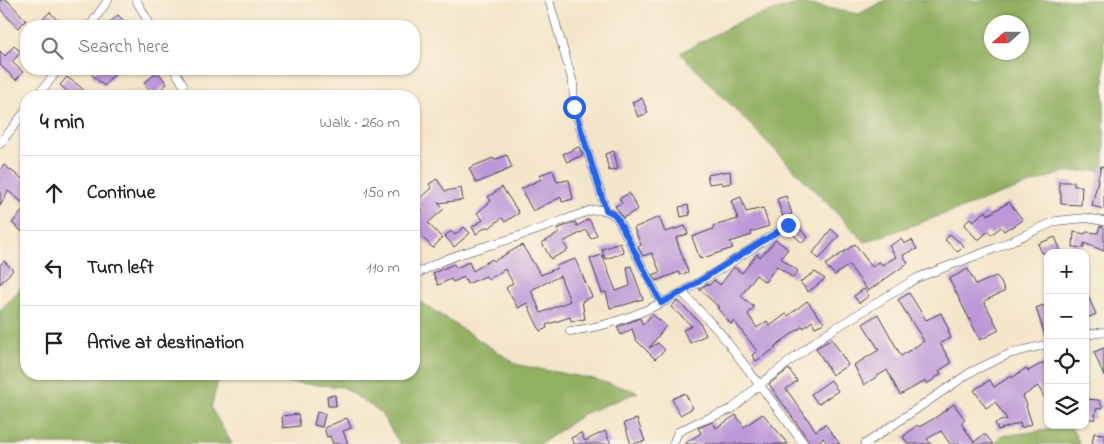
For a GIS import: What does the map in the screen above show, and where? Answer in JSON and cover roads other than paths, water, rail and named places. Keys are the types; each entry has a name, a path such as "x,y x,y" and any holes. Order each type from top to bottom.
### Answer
{"street":[{"path":"94,20 108,0"},
{"path":"136,0 148,20"},
{"path":"550,0 574,84 574,107 606,210"},
{"path":"42,90 54,75"},
{"path":"178,75 183,84"},
{"path":"0,144 20,118"},
{"path":"420,272 443,260 597,209 606,210 614,214 619,221 661,303"},
{"path":"673,444 678,432 732,408 824,336 917,278 996,248 1056,221 1086,218 1104,221"},
{"path":"570,331 612,324 661,303 682,292 788,225"},
{"path":"682,292 722,335 804,444"},
{"path":"1089,334 1104,332"},
{"path":"866,444 971,372 1009,354 1044,345"},
{"path":"876,436 881,444"}]}
